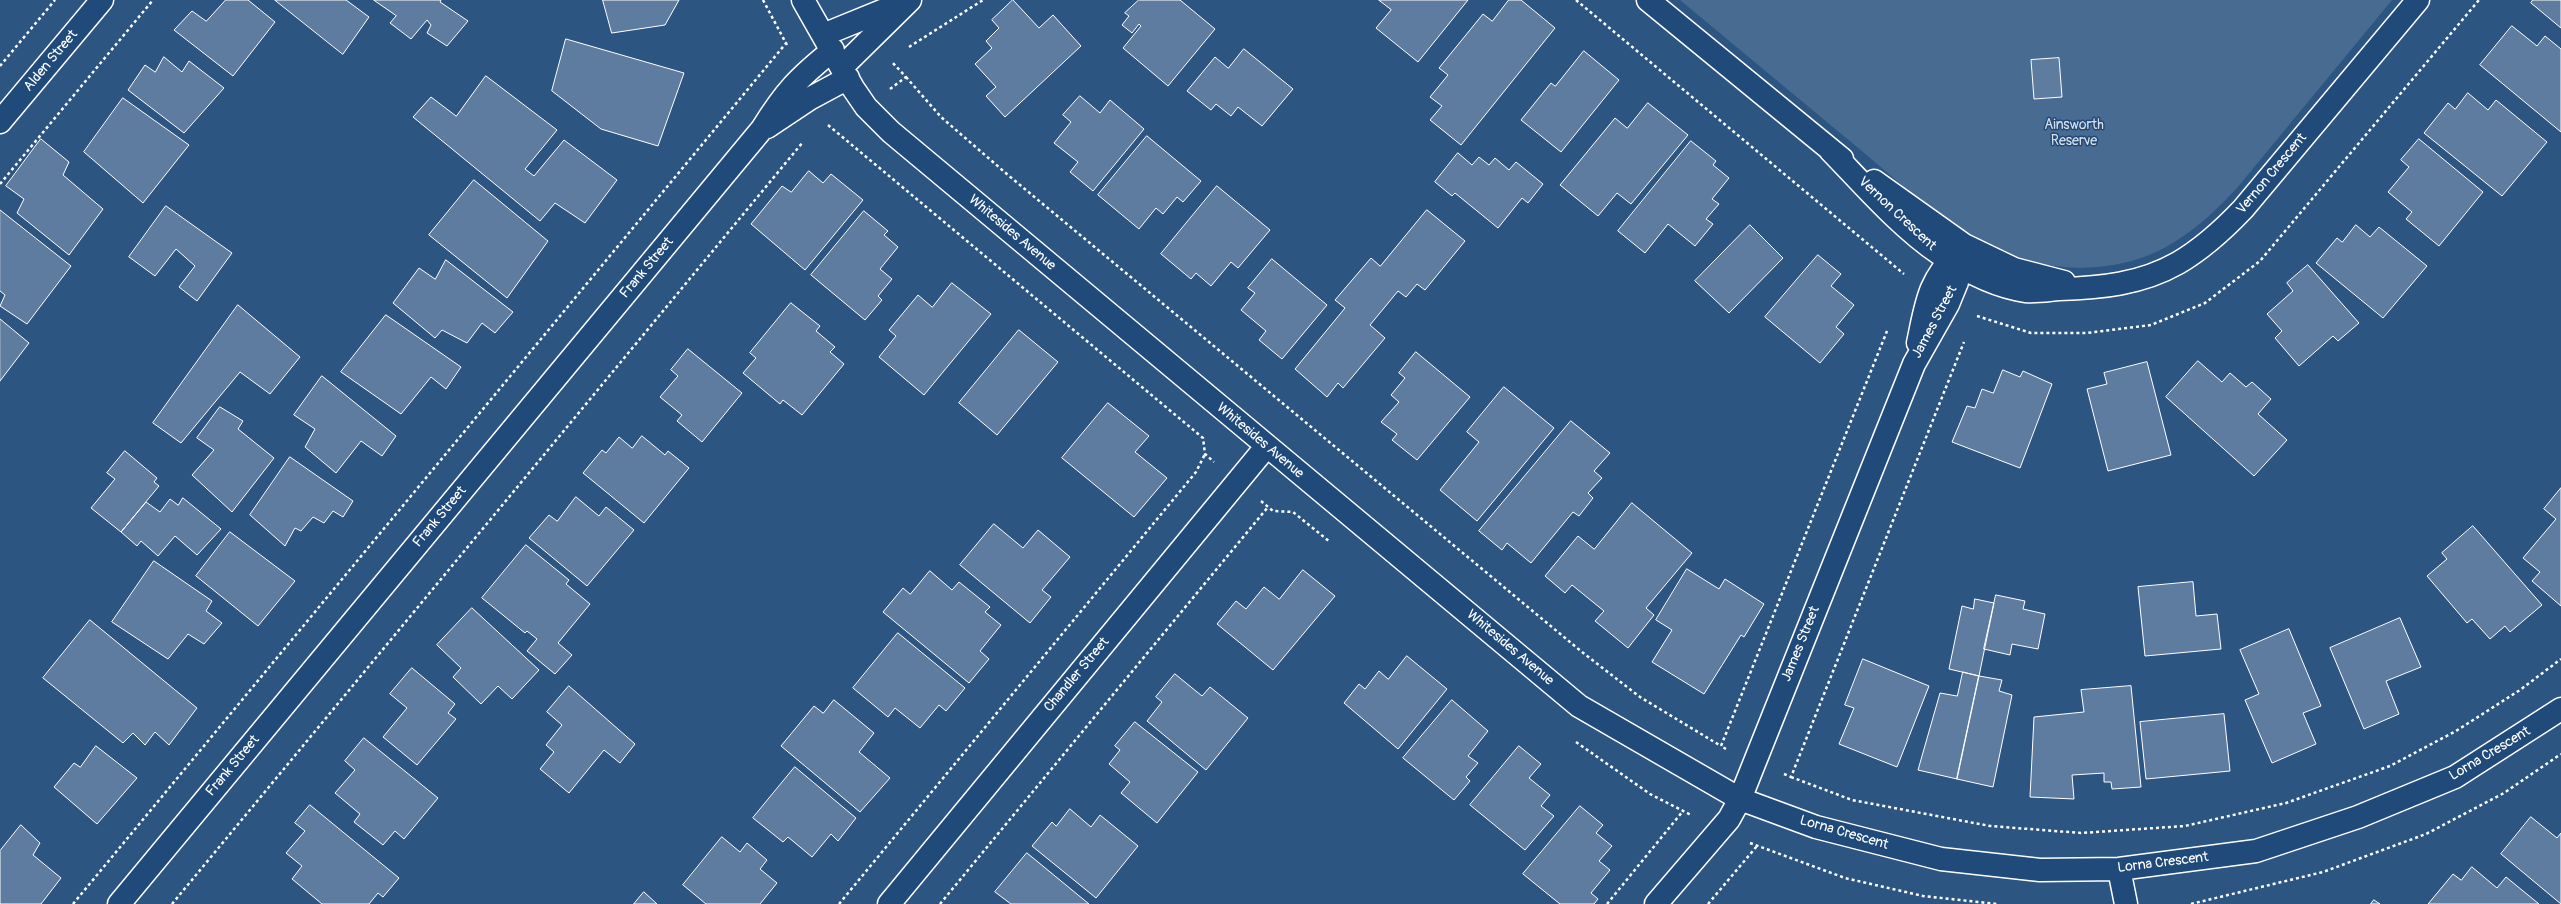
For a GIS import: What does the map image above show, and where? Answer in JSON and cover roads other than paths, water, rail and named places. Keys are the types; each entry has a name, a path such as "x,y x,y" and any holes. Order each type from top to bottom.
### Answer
{"street":[{"name":"Alden Street","path":"0,122 102,0"},
{"name":"Whitesides Avenue","path":"803,0 866,107 891,132 1266,447 1579,706 1740,799"},
{"name":"Frank Street","path":"119,904 762,129 782,97 799,76 836,58 910,0"},
{"name":"Frank Street","path":"762,129 809,99 836,58 910,0"},
{"name":"Vernon Crescent","path":"1648,0 1958,257 2014,269 2086,288 2125,283 2154,274 2179,262 2226,227 2243,209 2418,0"},
{"name":"James Street","path":"1914,364 1929,293 1938,273 1958,257"},
{"name":"James Street","path":"1656,904 1729,819 1740,799 1914,364 1948,304 1957,282 1958,257"},
{"name":"Chandler Street","path":"889,904 1266,447"},
{"name":"Lorna Crescent","path":"1740,799 1816,827 1941,859 2040,870 2119,869 2256,851 2358,817 2455,777 2561,708"},
{"path":"2119,869 2126,904"}],"park label":[{"name":"Ainsworth Reserve","path":"2074,134"}]}
